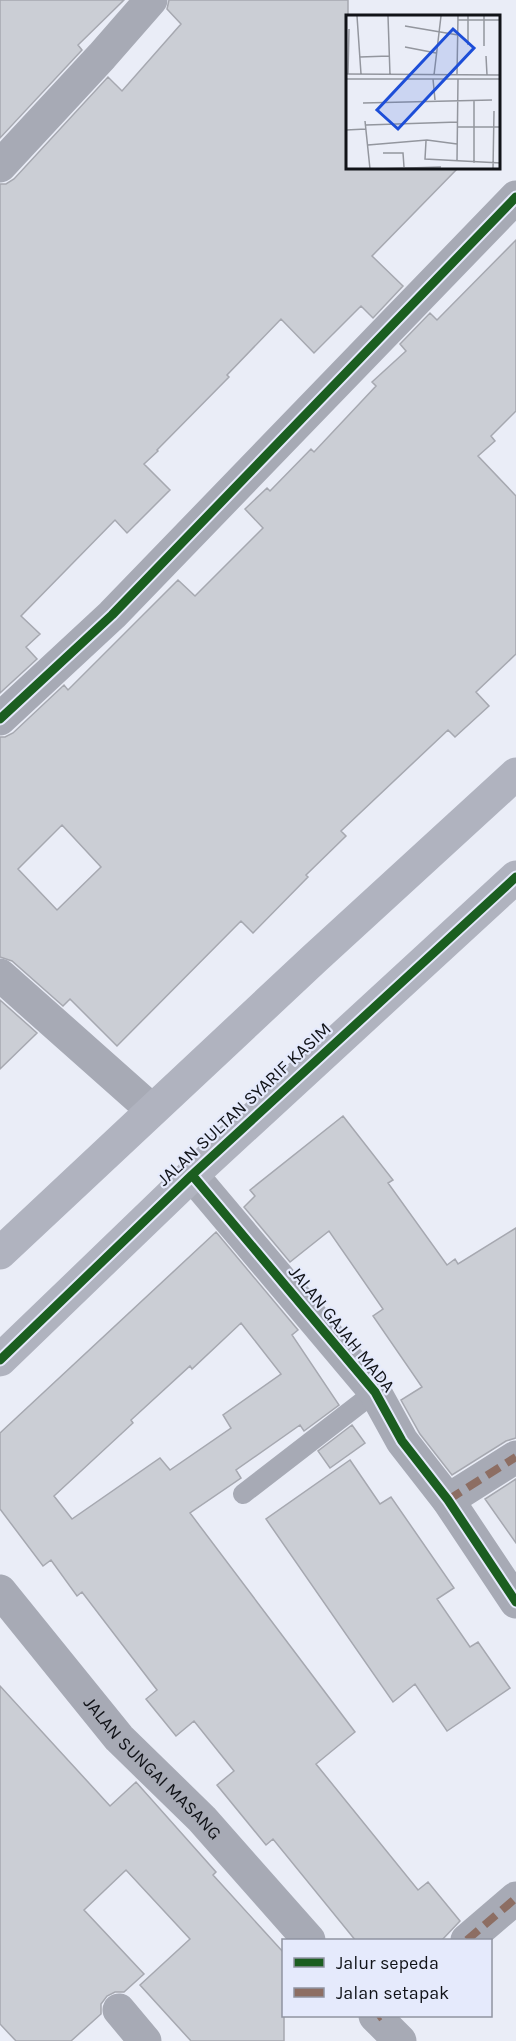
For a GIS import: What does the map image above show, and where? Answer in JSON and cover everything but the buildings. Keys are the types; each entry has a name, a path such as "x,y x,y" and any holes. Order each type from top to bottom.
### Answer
{"street":[{"path":"0,166 151,0"},
{"path":"0,719 112,615 516,197"},
{"path":"0,1253 322,951 516,774"},
{"name":"JALAN SULTAN SYARIF KASIM","path":"0,1360 192,1175 516,877"},
{"path":"0,975 153,1110"},
{"name":"JALAN GAJAH MADA","path":"192,1175 375,1392 402,1441 448,1500 516,1602"},
{"path":"448,1500 516,1457"},
{"name":"JALAN SUNGAI MASANG","path":"0,1591 119,1738 201,1819 307,1939"},
{"path":"469,1939 516,1898"},
{"path":"119,2010 145,2041"},
{"path":"378,2017 400,2041"}],"lane":[{"path":"243,1494 375,1392"}],"marked path":[{"path":"448,1500 516,1457"},
{"path":"468,1939 516,1898"}],"cycle path":[{"path":"0,719 112,615 516,197"},
{"path":"0,1360 192,1175 516,877"},
{"path":"192,1175 375,1392 402,1441 448,1500 516,1602"}]}
